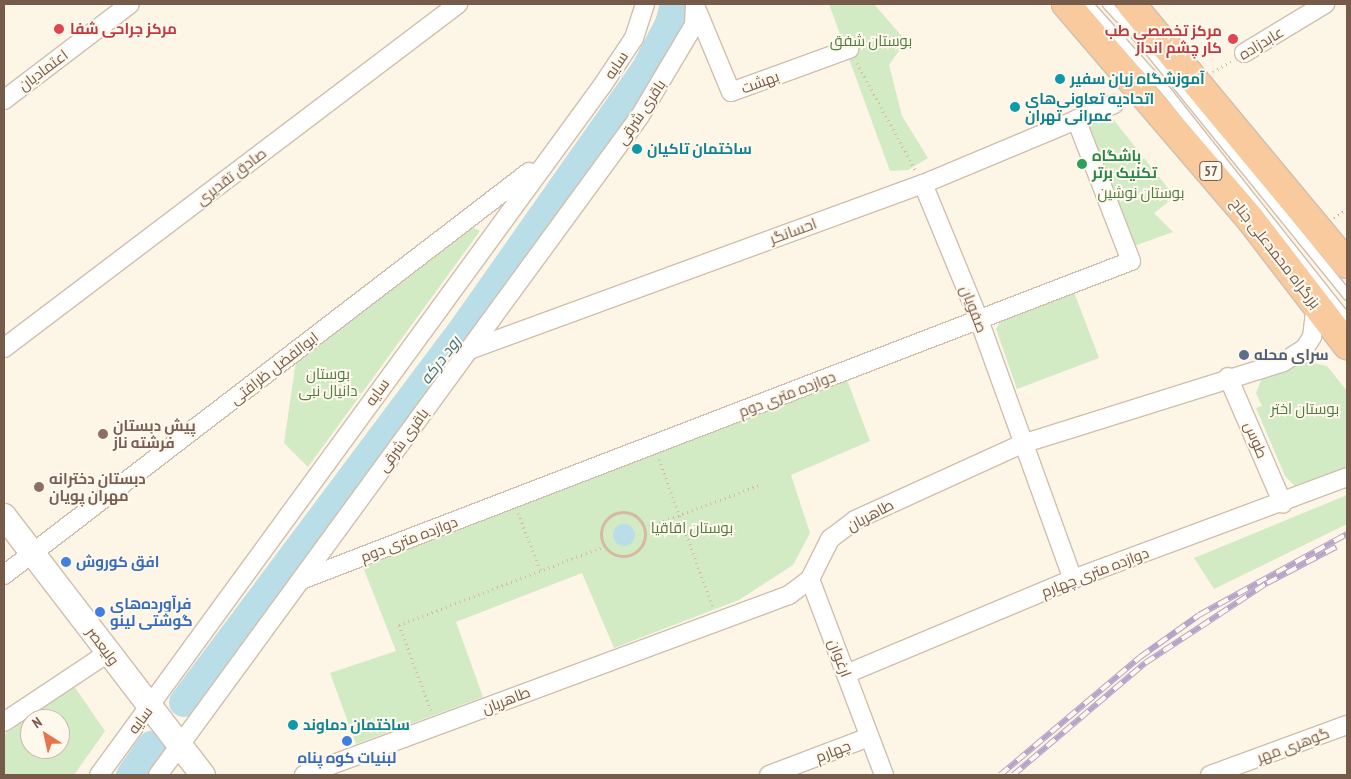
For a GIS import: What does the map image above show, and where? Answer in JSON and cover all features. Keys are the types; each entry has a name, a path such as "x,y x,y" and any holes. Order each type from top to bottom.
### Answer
{"highway":[{"name":"بزرگراه محمدعلی جناح","path":"1066,4 1160,110 1347,345"},
{"path":"1131,4 1198,81 1347,264"}],"main road":[{"name":"ولیعصر","path":"4,516 203,775"}],"street":[{"name":"اعتمادیان","path":"4,100 130,4"},
{"name":"صادق تقدیری","path":"4,348 458,4"},
{"name":"سایه","path":"98,775 150,707 634,38 645,4"},
{"name":"عابدزاده","path":"1244,53 1325,4"},
{"name":"بهشت","path":"695,5 732,92 849,49"},
{"name":"باقری شرقی","path":"158,775 640,116 694,25 695,5"},
{"name":"احسانگر","path":"469,350 923,184 1114,104"},
{"name":"دوازده متری دوم","path":"301,580 1131,260 1076,119"},
{"name":"ابوالفضل ظرافتی","path":"4,575 544,160"},
{"name":"صفویان","path":"923,184 979,320 1022,444 1073,580"},
{"name":"طاهریان","path":"304,775 717,620 789,595 810,578 830,539 855,520 1022,444 1228,377 1282,362 1306,348 1312,337 1316,304"},
{"name":"طوس","path":"1228,377 1283,504"},
{"name":"دوازده متری چهارم","path":"846,674 1073,580 1283,504 1347,477"},
{"name":"ارغوان","path":"810,578 884,775"},
{"path":"4,722 108,653"},
{"name":"گوهری مهر","path":"1210,775 1347,725"},
{"name":"چهارم","path":"769,775 869,737"}],"lane":[{"path":"1088,4 1167,92 1347,319"},
{"path":"1107,4 1144,44 1347,296"}],"path":[{"path":"849,49 923,184"},
{"name":"عابدزاده","path":"1198,81 1244,53"},
{"path":"654,445 717,620"},
{"path":"645,528 762,484"},
{"path":"513,499 541,571"},
{"path":"614,514 636,516 645,528 644,542 636,553 622,556 605,546 603,525 614,514"},
{"path":"437,726 399,625 605,546"}],"green space":[{"name":"بوستان شفق","path":"829,4 874,4 906,41 889,65 902,116 928,158 908,170 890,171"},
{"name":"بوستان نوشین","path":"1109,114 1175,197 1154,213 1173,232 1134,246 1088,124"},
{"name":"بوستان دانیال نبی","path":"470,226 480,231 308,467 284,443 296,361"},
{"path":"1074,292 1099,358 1017,389 996,329 1001,320"},
{"name":"بوستان اختر","path":"1304,361 1327,366 1347,391 1347,467 1295,486 1285,476 1256,408 1262,406 1256,393 1262,378"},
{"name":"بوستان اقاقیا","path":"846,377 870,441 791,475 810,533 793,565 739,600 614,648 582,573 456,622 483,697 356,744 330,673 396,651 363,567"},
{"path":"1347,495 1347,524 1214,589 1194,558"},
{"path":"74,686 105,731 74,775 4,775 4,735 20,724 20,759 70,759 70,709 41,709"}],"water":[{"path":"620,524 628,524 635,531 635,539 628,546 620,546 613,539 613,531"}],"waterway":[{"name":"رود درکه","path":"183,702 465,325 645,69 669,23 674,4"},
{"name":"رود درکه","path":"130,775 151,745"}],"railway":[{"path":"1000,775 1140,657 1199,615 1347,534"},
{"path":"1013,775 1145,663 1267,583 1336,547"}],"place":[{"name":"مرکز جراحی شفا","path":"59,29"},
{"name":"مرکز تخصصی طب کار چشم انداز","path":"1233,39"},
{"name":"آموزشگاه زبان سفیر","path":"1060,79"},
{"name":"اتحادیه تعاونی‌های عمرانی تهران","path":"1015,107"},
{"name":"ساختمان تاکیان","path":"637,149"},
{"name":"باشگاه تکنیک برتر","path":"1082,164"},
{"name":"سرای محله","path":"1244,355"},
{"name":"پیش دبستان فرشته ناز","path":"103,434"},
{"name":"دبستان دخترانه مهران پويان","path":"39,487"},
{"name":"افق کوروش","path":"66,562"},
{"name":"فرآورده‌های گوشتی لینو","path":"100,612"},
{"name":"ساختمان دماوند","path":"293,725"},
{"name":"لبنیات کوه پناه","path":"347,741"}]}
